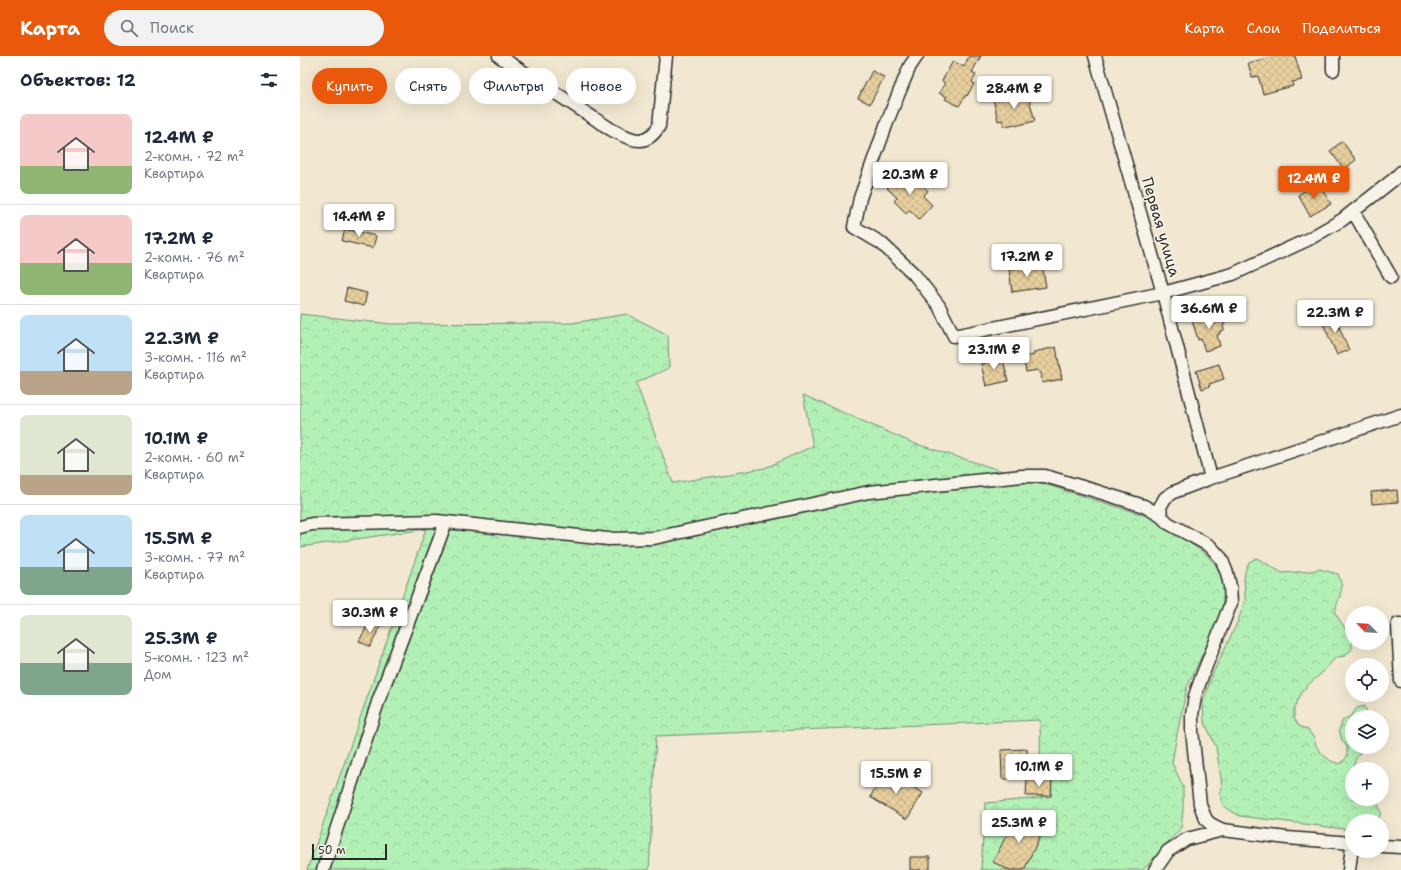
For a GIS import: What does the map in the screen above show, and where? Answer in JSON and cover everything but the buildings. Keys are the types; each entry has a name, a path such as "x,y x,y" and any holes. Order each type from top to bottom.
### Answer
{"street":[{"path":"499,56 612,130 630,139 646,140 653,135 659,126 666,56"},
{"path":"917,56 910,66 887,124 860,198 854,227 881,242 914,274 939,306 954,336 1163,293 1233,274 1307,240 1342,220 1401,172"},
{"name":"Первая улица","path":"1095,56 1163,293 1212,478"},
{"path":"1333,56 1333,70"},
{"path":"1353,211 1391,277"},
{"path":"1161,516 1160,507 1165,498 1174,492 1401,414"},
{"path":"300,527 312,524 446,522 608,539 654,538 869,492 1022,476 1045,476 1096,491 1144,506 1161,516 1168,523 1210,546 1221,558 1227,573 1231,602 1195,696 1192,715 1192,731 1200,804 1208,824 1223,830 1287,838 1345,842"},
{"path":"323,870 379,699 446,522"},
{"path":"1401,624 1398,624 1401,682"},
{"path":"1155,870 1168,851 1187,839 1223,830"},
{"path":"1389,846 1401,847"},
{"path":"1349,870 1351,858"}],"green space":[{"path":"300,314 391,324 572,323 627,314 668,335 669,368 636,383 673,483 765,468 813,446 803,395 913,443 1153,518 1206,554 1221,571 1224,587 1222,613 1187,687 1177,734 1172,763 1183,786 1181,828 1143,870 981,870 985,803 1041,798 1040,720 656,736 649,870 307,870 426,529 300,547"},
{"path":"1257,558 1282,573 1319,569 1338,574 1341,585 1341,594 1335,613 1345,628 1345,650 1351,650 1345,656 1336,657 1302,692 1294,709 1294,718 1299,726 1308,730 1314,738 1316,746 1323,755 1331,761 1340,764 1347,757 1347,754 1360,754 1355,762 1345,762 1345,806 1379,806 1381,814 1345,814 1345,829 1240,816 1223,805 1220,795 1222,785 1216,747 1204,721 1203,702 1212,675 1238,621 1245,601 1245,571 1249,562"},
{"path":"1365,706 1366,710 1356,710 1357,708"},
{"path":"1345,719 1345,744 1339,730 1343,720"}]}
